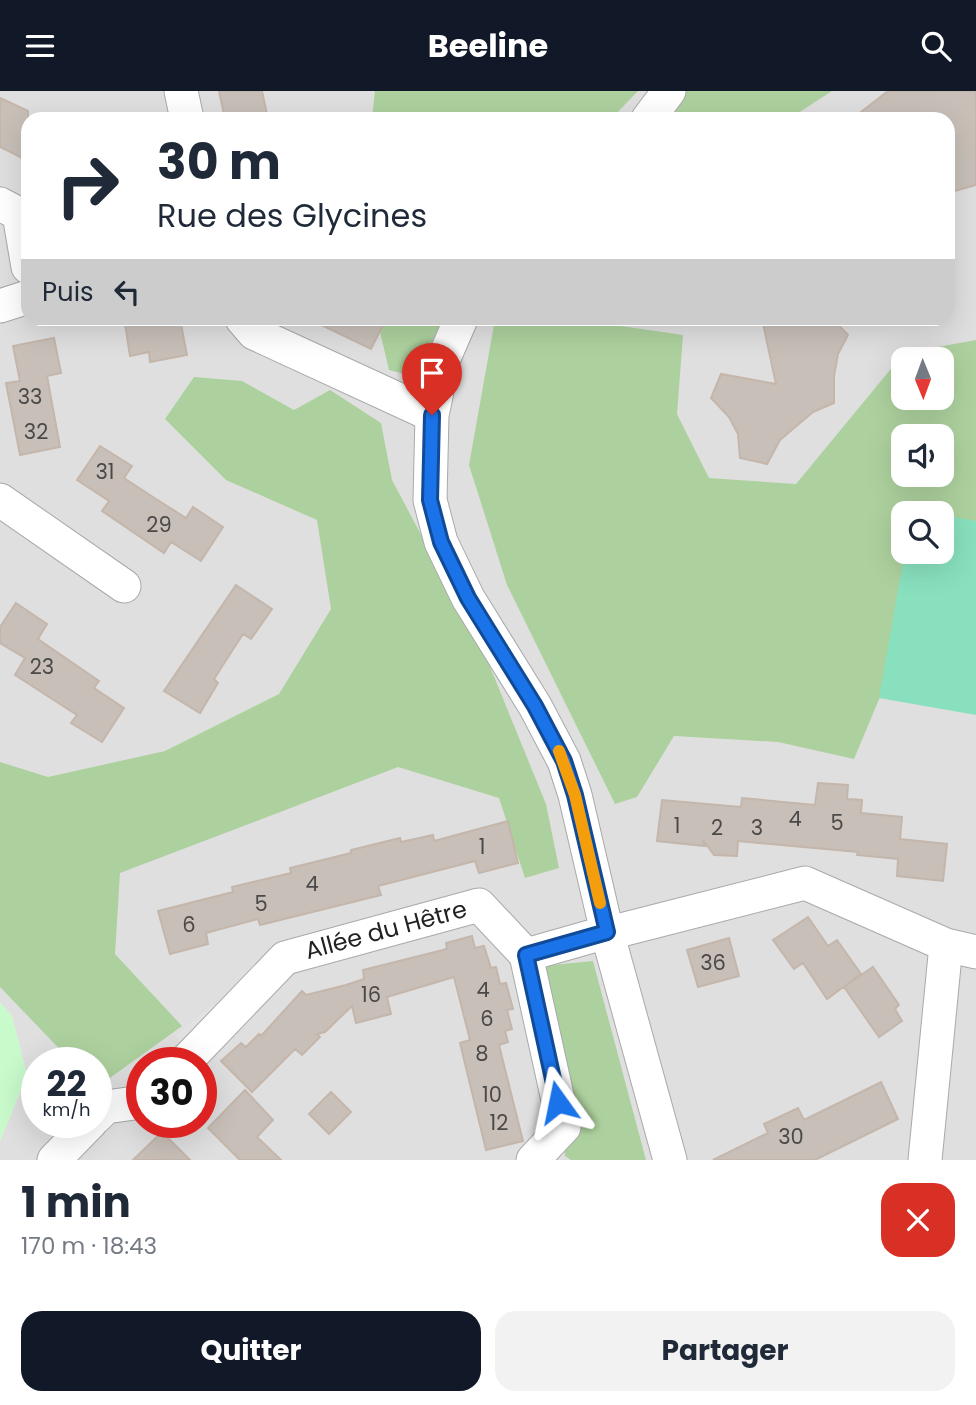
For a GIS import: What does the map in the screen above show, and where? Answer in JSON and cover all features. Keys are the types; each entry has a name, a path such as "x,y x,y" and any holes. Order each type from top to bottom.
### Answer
{"street":[{"path":"181,91 186,112"},
{"path":"653,112 669,91"},
{"path":"0,204 19,214 21,226"},
{"path":"0,306 21,299"},
{"path":"248,326 254,333 432,415"},
{"path":"458,326 444,358 432,415 430,500 441,542 468,598 535,706 564,761 575,795 607,932 670,1160"},
{"path":"0,500 124,586"},
{"path":"533,1160 564,1127 526,955 805,883 961,949 925,1160"},
{"name":"Allée du Hêtre","path":"199,1047 285,958 480,905 526,955"},
{"path":"54,1160 75,1138"}],"shaded area":[{"path":"0,91 976,91 976,1160 0,1160 0,1141 21,1090 21,1138 112,1138 112,1047 21,1047 21,1051 12,1016 0,1002"},
{"path":"213,1004 220,1012 182,1044 175,1036"}],"green space":[{"path":"375,91 638,91 618,112 373,112"},
{"path":"679,91 832,91 800,112 660,112"},
{"path":"379,326 439,326 416,377 389,370"},
{"path":"494,326 621,326 683,335 677,414 709,478 796,484 891,369 891,410 954,410 954,347 937,347 976,340 976,564 911,623 854,759 778,742 674,736 637,797 615,804 507,585 469,465"},
{"path":"194,377 242,381 294,410 330,390 381,423 392,480 486,657 546,804 559,868 525,878 499,798 398,767 120,873 115,954 182,1026 153,1047 126,1047 126,1066 112,1076 112,1047 58,1047 0,987 0,762 48,777 165,751 279,694 331,609 317,520 226,480 165,419"},
{"path":"954,517 976,521 976,715 879,698 903,564 954,564"},
{"path":"593,961 646,1160 571,1160 565,1156 542,966"},
{"path":"0,1002 12,1016 21,1051 21,1090 0,1141"}],"building":[{"path":"219,91 262,91 266,112 224,112"},
{"path":"888,91 976,91 976,185 955,191 955,112 861,112"},
{"path":"0,98 28,112 21,112 21,158 0,147"},
{"path":"125,326 181,326 187,355 150,362 149,352 130,356"},
{"path":"323,326 382,326 371,349"},
{"path":"764,326 840,326 848,335 838,354 834,376 834,403 813,412 780,440 767,464 740,458 738,434 729,417 711,398 721,374 776,384"},
{"path":"54,338 61,373 47,376 60,447 20,455 6,383 20,381 13,346"},
{"path":"100,446 132,466 124,478 186,518 193,507 223,527 201,561 171,542 164,553 102,511 109,501 77,480"},
{"path":"236,585 272,609 251,639 243,634 214,679 218,683 200,713 164,691"},
{"path":"16,603 47,624 38,639 99,681 94,688 124,708 102,742 71,723 77,715 15,675 25,658 0,643 0,627"},
{"path":"818,783 848,785 847,799 862,800 861,813 902,817 900,839 947,844 943,881 897,876 898,859 857,855 858,852 738,841 737,856 714,855 703,840 705,846 657,841 662,800 741,807 742,798 815,805"},
{"path":"508,821 518,863 479,873 475,861 378,886 381,895 260,925 258,919 206,933 208,944 170,954 158,911 233,892 232,887 291,873 290,868 351,853 351,850 400,838 401,842 433,835 434,841"},
{"path":"808,917 828,946 837,940 861,974 827,999 803,963 794,969 773,940"},
{"path":"472,936 475,948 484,946 491,968 496,967 500,984 506,983 513,1009 507,1010 512,1029 505,1031 508,1042 499,1045 523,1141 486,1150 460,1043 470,1040 454,977 387,997 391,1014 356,1023 352,1006 325,1032 317,1034 320,1037 302,1055 295,1049 252,1092 221,1061 241,1043 246,1047 259,1034 261,1036 302,991 306,995 346,985 364,979 363,970 447,949 446,943"},
{"path":"729,938 739,976 698,987 687,950"},
{"path":"873,967 899,1005 895,1009 902,1021 879,1037 844,987"},
{"path":"881,1082 898,1119 815,1160 713,1160 768,1133 764,1124 798,1108 804,1120"},
{"path":"245,1090 273,1120 257,1137 281,1160 240,1160 217,1137 217,1119"},
{"path":"331,1092 351,1112 329,1134 309,1114"},
{"path":"156,1138 168,1138 190,1160 133,1160"}],"slow traffic":[{"path":"559,751 575,795 600,903"}],"route":[{"path":"432,415 430,500 441,542 468,598 535,706 564,761 575,795 607,932 526,955 558,1102"}]}
